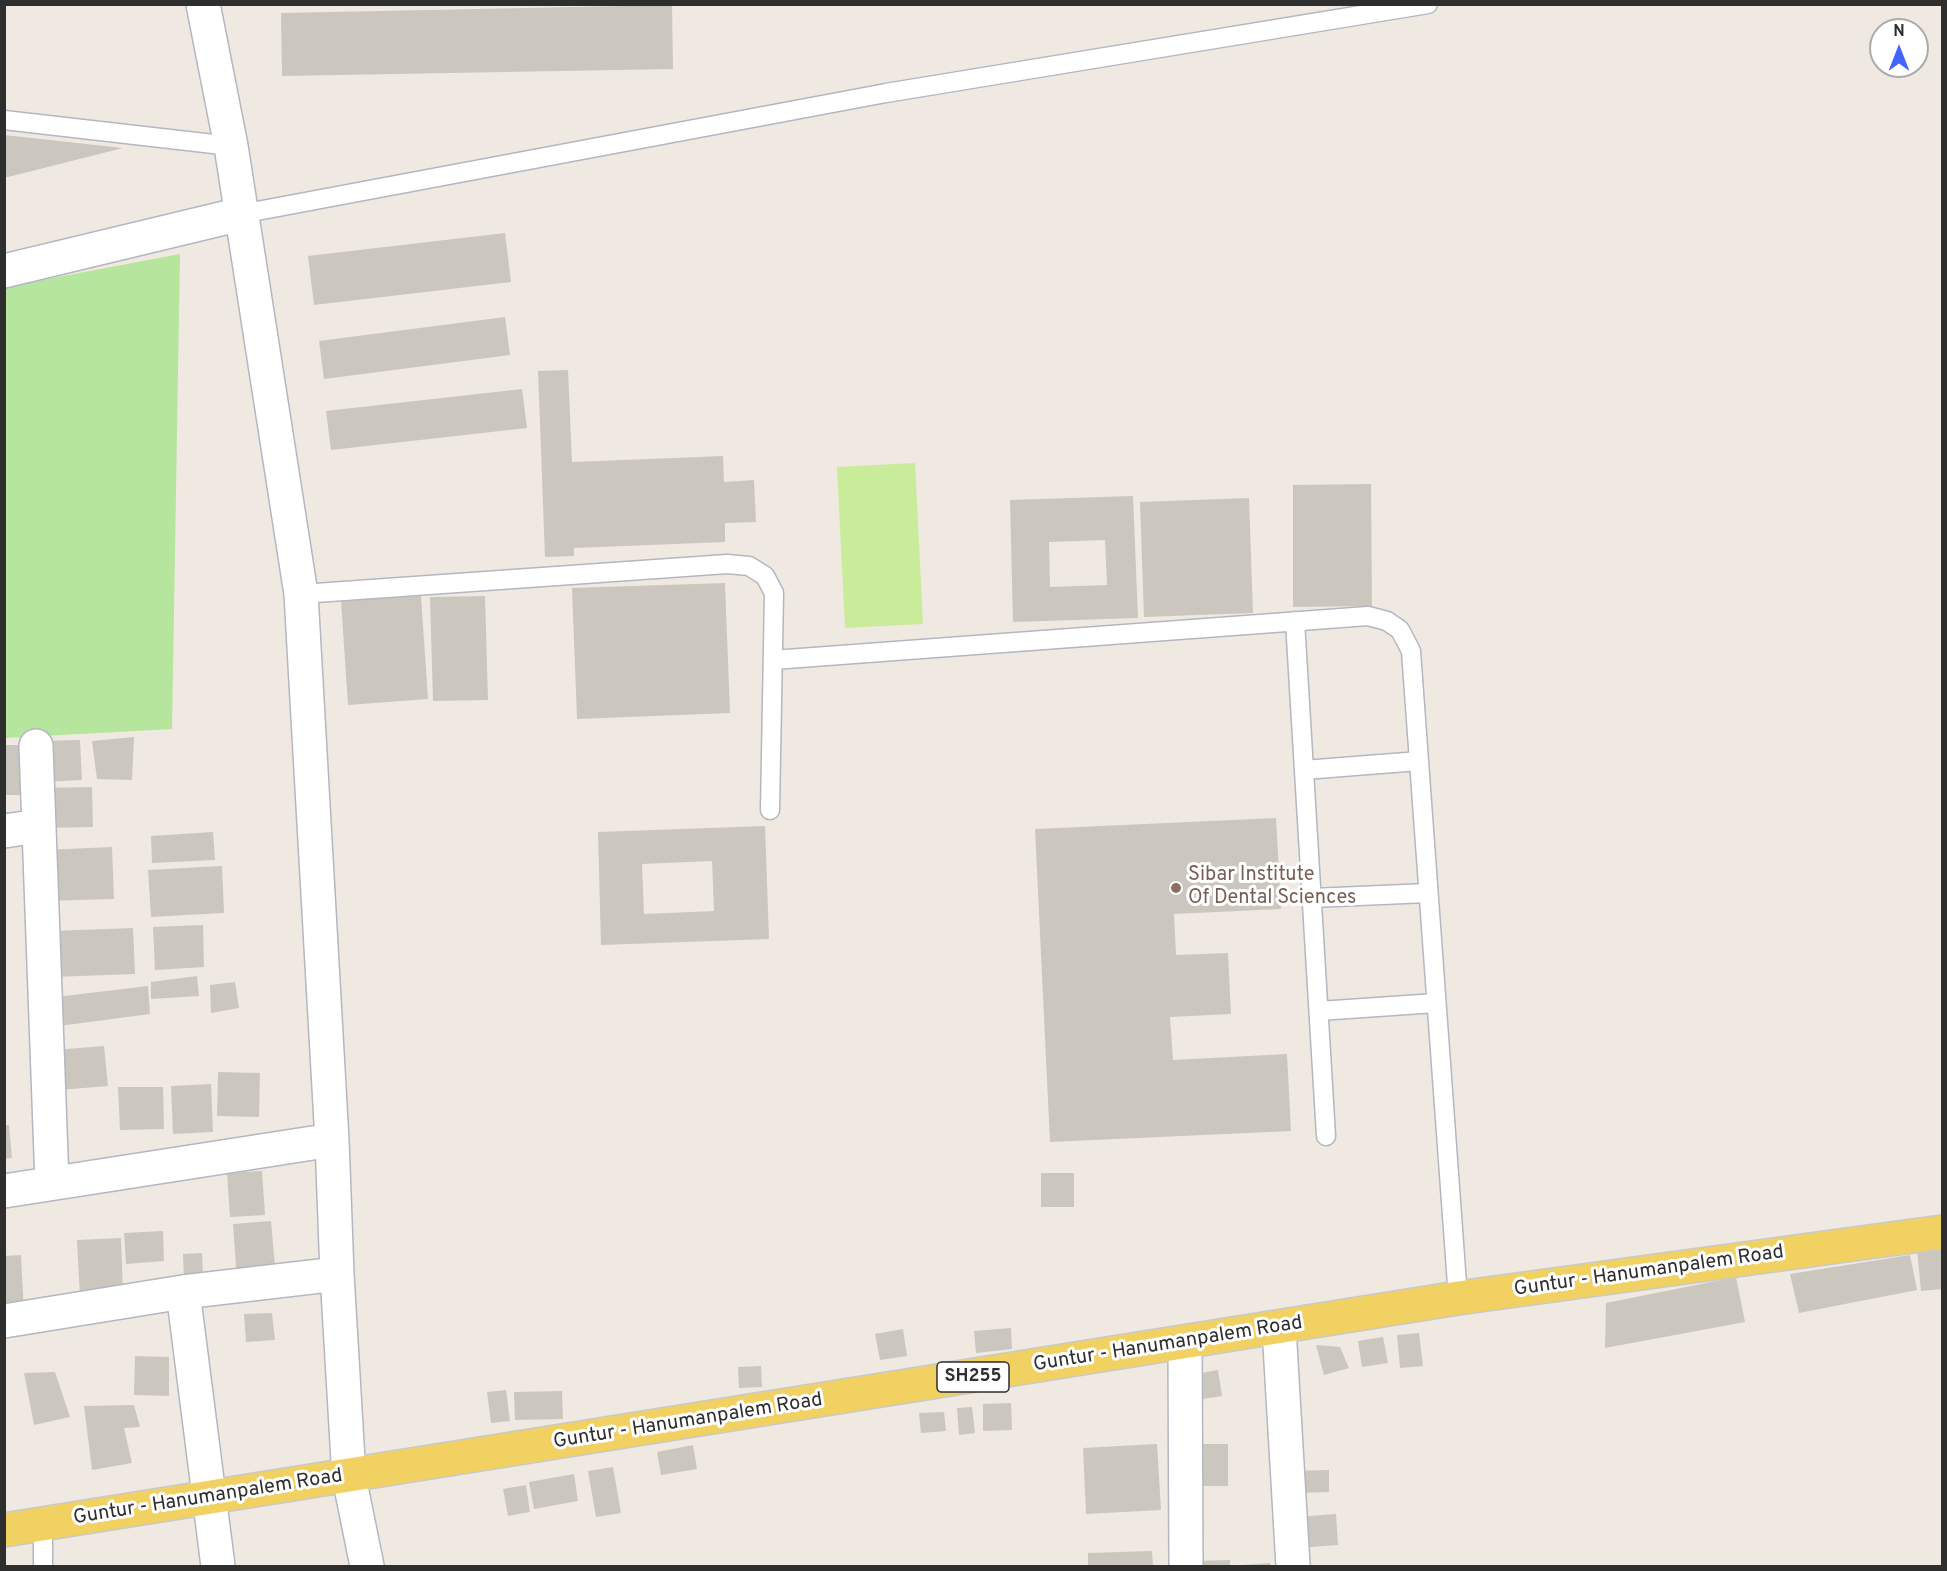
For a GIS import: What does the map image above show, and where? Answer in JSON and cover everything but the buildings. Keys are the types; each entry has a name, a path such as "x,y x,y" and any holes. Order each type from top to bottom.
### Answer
{"main road":[{"name":"Guntur - Hanumanpalem Road","path":"4,1530 1458,1298 1942,1232"}],"street":[{"path":"203,4 215,144 213,220 301,594 349,1476 367,1566"},
{"path":"4,271 213,220"},
{"path":"36,746 52,1183"},
{"path":"4,831 39,826"},
{"path":"4,1191 332,1140"},
{"path":"4,1321 183,1292 337,1274"},
{"path":"183,1292 218,1566"},
{"path":"1279,1328 1293,1566"},
{"path":"1185,1343 1186,1566"}],"lane":[{"path":"213,220 886,93 1428,4"},
{"path":"4,120 215,144"},
{"path":"301,594 727,564 749,566 765,576 774,593 770,810"},
{"path":"773,660 1368,616 1387,621 1400,630 1411,651 1458,1298"},
{"path":"1295,621 1326,1136"},
{"path":"1304,770 1419,761"},
{"path":"1312,898 1428,893"},
{"path":"1319,1011 1436,1003"},
{"path":"43,1523 43,1566"}],"green space":[{"path":"180,254 172,729 5,738 5,287"},
{"path":"915,463 923,624 845,628 837,467"}],"place":[{"name":"Sibar Institute Of Dental Sciences","path":"1176,888"}]}
